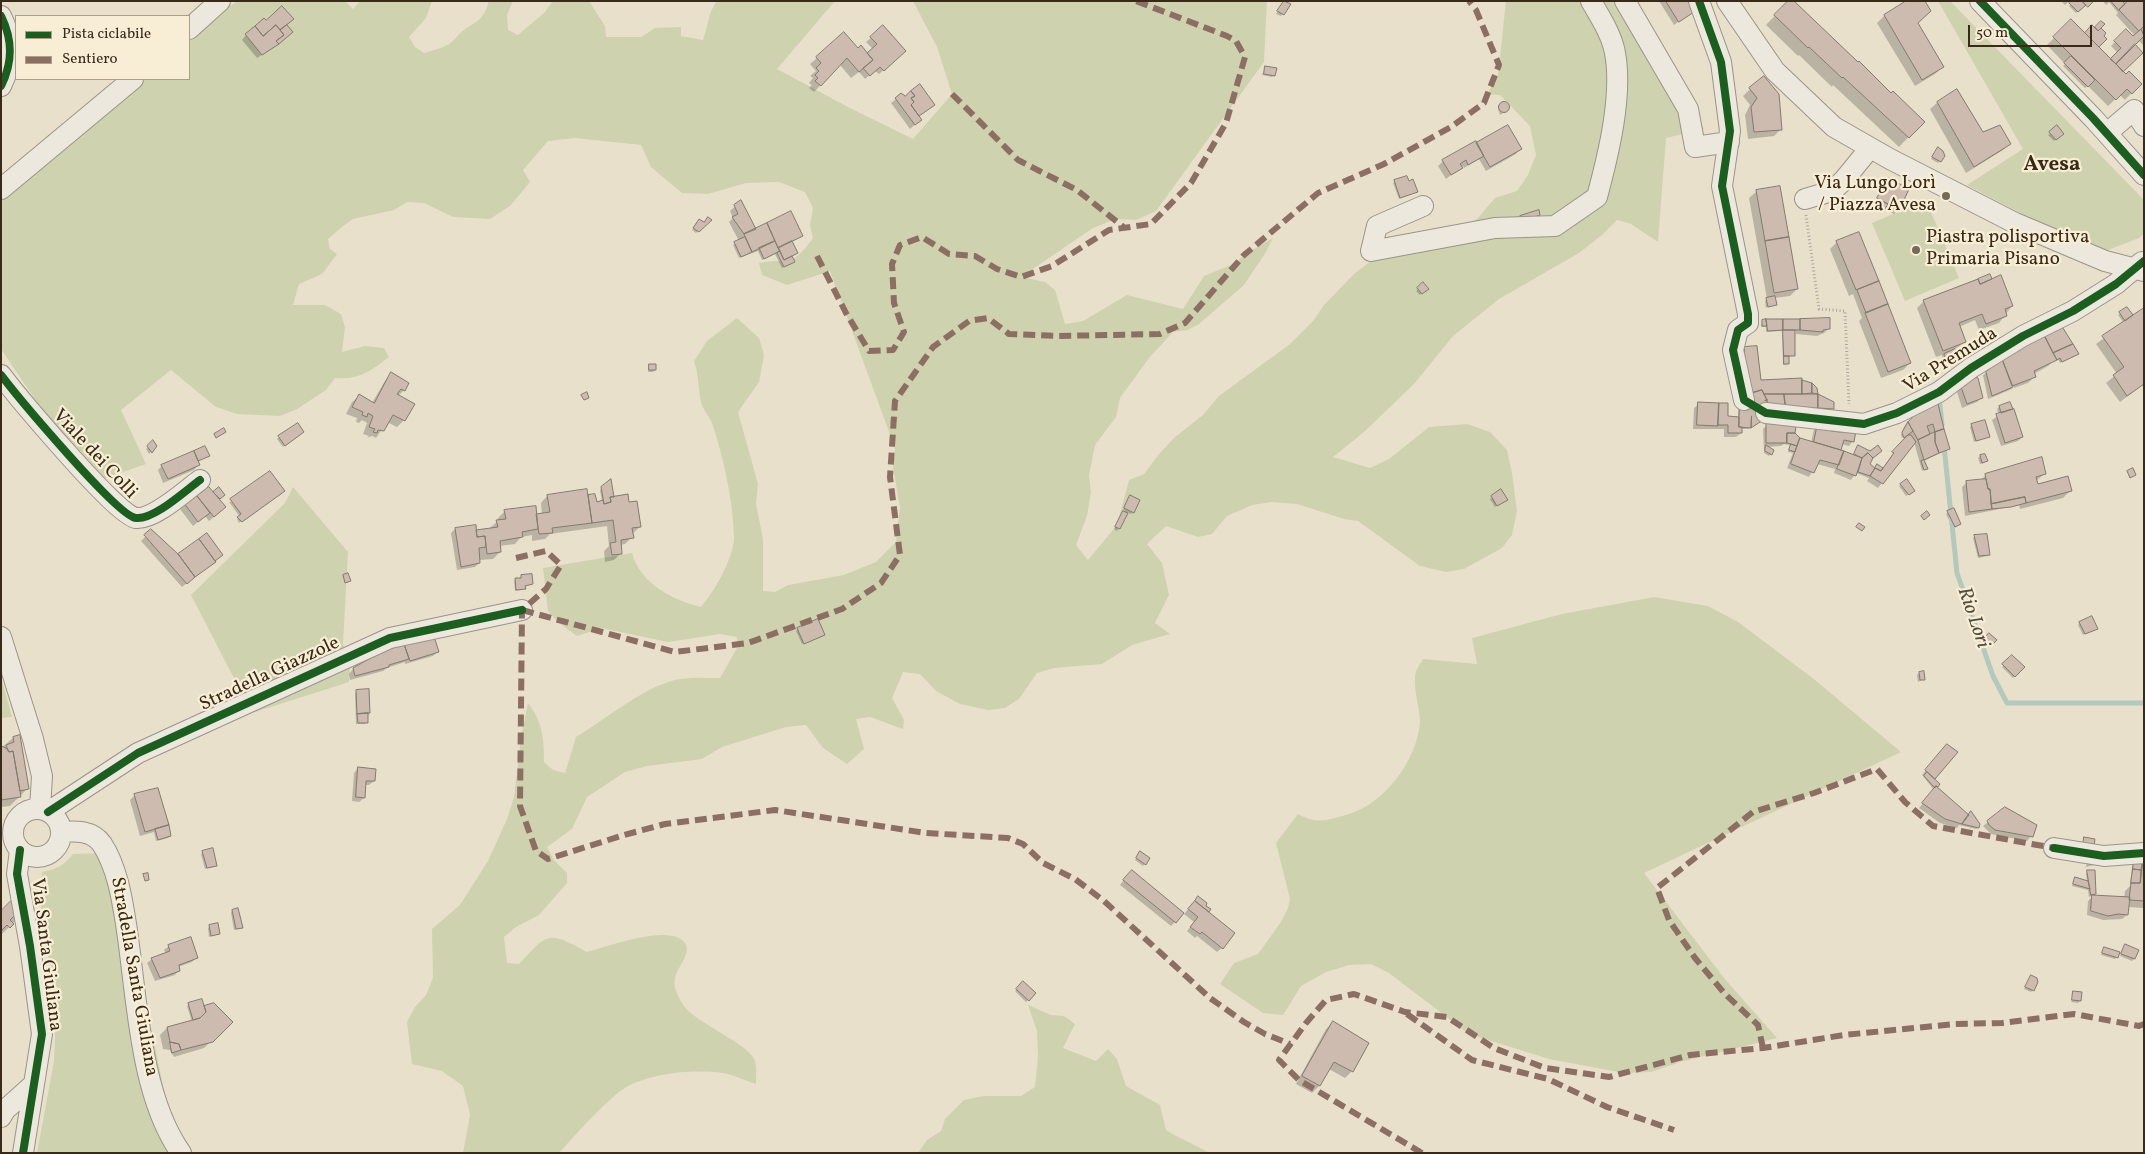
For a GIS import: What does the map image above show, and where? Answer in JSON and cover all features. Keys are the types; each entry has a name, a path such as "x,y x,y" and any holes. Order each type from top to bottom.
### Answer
{"street":[{"path":"190,28 220,1"},
{"path":"1422,206 1377,226 1371,251 1495,228 1555,226 1597,198 1610,149 1617,91 1615,53 1604,23 1591,1"},
{"path":"1624,1 1688,109 1695,147 1728,142"},
{"path":"1699,1 1721,62 1730,131 1722,186 1748,314 1748,323 1738,330 1733,350 1744,400"},
{"path":"1727,1 1775,71 1834,127 1870,148 2015,223 2105,261 2141,267"},
{"path":"1980,1 2107,133 2144,175"},
{"path":"1,16 8,29 11,61 1,86"},
{"path":"1,189 133,80"},
{"path":"2107,133 2134,110 2144,126"},
{"path":"1805,199 1832,191 1844,181 1870,148"},
{"name":"Via Premuda","path":"1766,413 1864,424 1897,413 1939,392 1971,368 2023,336 2073,311 2141,267"},
{"name":"Viale dei Colli","path":"1,375 99,488 134,519 145,518 200,480"},
{"name":"Stradella Giazzole","path":"44,811 138,752 390,638 522,610"},
{"path":"1,638 33,739 42,776 44,811"},
{"path":"31,810 44,811 59,824 61,832 59,842 52,852 36,857 20,850 13,835 9,818 31,810"},
{"name":"Stradella Santa Giuliana","path":"61,832 84,831 101,843 112,867 122,901 136,1007 148,1072 162,1116 174,1144 181,1153"},
{"path":"2054,848 2104,856 2144,853"},
{"name":"Via Santa Giuliana","path":"20,850 17,874 30,946 42,1034 23,1153"},
{"path":"1,1117 5,1110 34,1084"}],"path":[{"path":"1805,199 1806,221 1819,309 1845,311 1848,404 1855,406"}],"green space":[{"path":"237,1 345,1 353,9 360,1 432,1 426,18 409,37 415,47 424,53 443,47 453,41 461,32 482,17 489,1 513,1 507,15 508,30 518,35 545,12 553,1 589,1 605,26 606,37 641,37 655,28 681,27 681,36 703,40 710,15 717,1 835,1 777,69 913,139 952,94 937,47 913,1 1267,1 1264,62 1156,211 1136,220 1116,219 1093,228 1021,277 1045,282 1055,290 1065,324 1083,321 1127,295 1183,309 1204,276 1236,263 1244,255 1273,238 1244,285 1199,324 1188,330 1173,332 1149,358 1120,398 1116,417 1095,445 1089,476 1091,492 1087,516 1076,545 1088,560 1117,525 1129,480 1144,474 1174,438 1203,415 1219,396 1290,344 1354,274 1376,257 1441,238 1477,219 1495,198 1517,191 1528,175 1536,155 1530,126 1500,95 1487,94 1498,76 1506,1 1634,1 1704,129 1666,138 1658,242 1631,224 1617,220 1579,253 1499,299 1453,336 1415,383 1364,432 1333,457 1370,468 1389,459 1429,427 1467,424 1490,432 1507,450 1517,511 1512,535 1502,548 1464,569 1446,572 1420,566 1358,521 1344,519 1297,504 1272,502 1252,505 1227,516 1212,534 1198,537 1166,526 1147,544 1162,563 1169,595 1155,623 1170,634 1132,645 1102,664 1054,668 1037,673 1019,699 1005,708 988,710 960,704 936,691 920,674 903,672 892,698 904,720 903,729 870,717 856,719 864,749 847,764 823,748 806,725 786,727 722,747 702,759 647,766 625,772 587,797 572,829 547,847 553,859 567,873 567,883 539,915 516,927 504,937 507,963 519,964 537,946 550,938 564,941 587,952 647,936 670,935 679,938 687,947 687,952 675,978 675,989 680,999 684,1006 700,1020 751,1054 756,1064 756,1084 727,1074 711,1072 684,1072 642,1080 619,1092 611,1099 559,1153 463,1153 470,1115 463,1086 442,1071 412,1064 407,1022 415,1007 426,995 433,978 432,929 460,905 488,861 507,819 514,797 521,738 528,703 537,717 542,731 544,762 553,770 565,773 576,737 655,687 681,679 720,678 737,648 737,637 720,634 668,642 601,628 577,636 559,623 548,611 543,568 632,553 642,573 659,589 679,600 701,607 706,601 722,575 730,556 733,547 734,526 724,465 712,423 701,402 694,361 707,341 737,318 759,338 764,355 759,382 738,412 758,484 756,504 763,539 763,591 775,592 788,585 844,575 876,562 896,542 900,508 893,467 895,448 830,271 787,285 762,275 759,263 785,261 795,258 813,238 810,225 813,208 805,192 779,182 746,183 708,194 682,193 651,167 641,145 575,138 548,141 523,170 530,182 511,205 490,219 453,217 424,203 407,202 394,210 353,219 328,239 330,249 337,254 322,274 299,284 293,305 325,305 341,314 345,327 342,352 365,346 384,348 389,357 364,374 351,378 335,378 326,390 297,409 280,416 237,414 216,407 171,370 121,410 146,464 94,482 70,451 1,349 1,190 136,80 190,80 190,37 219,8 232,5"},
{"path":"1938,1 1950,1 2144,200 2144,234 2139,238 2098,254 1967,185 2023,149"},
{"name":"Piastra polisportiva Primaria Pisano","path":"1926,200 1959,278 1905,301 1872,223"},
{"path":"293,487 348,552 343,644 350,668 349,682 252,713 191,595 285,503"},
{"path":"1654,597 1708,606 1738,622 1815,680 1901,752 1644,873 1724,978 1777,1038 1680,1062 1651,1072 1624,1073 1549,1059 1469,1034 1389,973 1371,964 1349,965 1326,972 1301,986 1283,1015 1263,1013 1220,984 1234,963 1258,954 1281,922 1288,908 1290,899 1276,843 1298,814 1311,819 1323,820 1349,814 1375,800 1397,778 1406,765 1418,736 1420,722 1415,677 1423,659 1477,664 1472,638 1562,614"},
{"path":"1,677 12,717 1,718"},
{"path":"115,853 165,1095 179,1139 189,1153 37,1153 54,1061 56,1012 40,900 42,872 59,866 73,854"},
{"path":"1028,1005 1051,1015 1064,1016 1075,1024 1063,1048 1096,1061 1108,1049 1117,1059 1126,1086 1160,1105 1166,1130 1209,1153 918,1153 927,1140 941,1131 945,1119 964,1100 983,1096 1021,1096 1035,1087 1038,1056 1037,1031"}],"building":[{"path":"1284,1 1291,4 1284,15 1277,11"},
{"path":"1666,1 1688,1 1694,12 1679,22"},
{"path":"1788,1 1794,1 1891,93 1893,91 1925,122 1909,138 1774,15"},
{"path":"1906,1 1925,1 1931,11 1918,23 1944,67 1922,80 1884,15"},
{"path":"2071,1 2082,1 2086,5 2078,12 2069,3"},
{"path":"2082,1 2094,1 2088,7"},
{"path":"2111,1 2122,1 2125,4 2119,10"},
{"path":"2128,1 2144,1 2144,26 2139,31 2119,10"},
{"path":"282,6 294,19 280,30 276,25 263,36 255,26 264,18 266,20"},
{"path":"2071,19 2126,74 2129,71 2142,84 2132,94 2127,89 2116,100 2053,37"},
{"path":"2101,21 2105,24 2098,31 2095,27"},
{"path":"276,25 284,35 276,41 279,44 262,55 245,34 255,26 263,36"},
{"path":"287,25 293,32 279,44 276,41 284,35 280,30"},
{"path":"883,25 906,51 884,71 880,67 870,76 863,68 873,60 867,53 877,44 870,37"},
{"path":"2092,25 2098,31 2101,28 2106,33 2104,36 2107,39 2099,47 2085,33"},
{"path":"2126,29 2133,36 2141,29 2144,36 2116,64 2110,59 2121,48 2114,41"},
{"path":"844,32 858,48 861,45 873,60 859,72 847,58 821,86 815,81 818,78 815,75 819,71 816,68 821,63 816,57"},
{"path":"2135,44 2143,53 2123,72 2116,64"},
{"path":"2071,56 2095,80 2088,87 2064,63"},
{"path":"1265,66 1277,68 1275,76 1264,74"},
{"path":"1764,76 1779,94 1782,130 1754,132 1751,107 1757,98 1749,88"},
{"path":"920,84 935,105 919,116 911,105 914,102 911,98 915,96 911,91"},
{"path":"1957,89 1983,132 2000,125 2011,144 1974,167 1937,102"},
{"path":"911,91 915,96 911,98 914,102 911,105 922,120 915,125 895,98 901,93 905,96"},
{"path":"1504,101 1510,107 1504,113 1498,107"},
{"path":"1508,125 1522,149 1490,167 1476,143"},
{"path":"2057,125 2064,134 2056,140 2049,132"},
{"path":"1476,141 1484,156 1468,165 1466,160 1460,164 1463,168 1451,175 1442,160"},
{"path":"1938,147 1945,156 1941,162 1932,157"},
{"path":"1407,176 1409,181 1413,179 1418,192 1400,198 1394,180"},
{"path":"1889,178 1909,189 1899,211 1877,198"},
{"path":"1780,186 1789,237 1765,241 1756,190"},
{"path":"1879,199 1888,204 1885,209 1876,205"},
{"path":"741,200 756,229 744,234 732,217 738,214 734,205"},
{"path":"1539,210 1540,215 1522,222 1520,216"},
{"path":"791,211 803,236 778,248 767,223"},
{"path":"708,217 712,220 699,232 693,228 699,219 704,222"},
{"path":"767,223 775,241 752,252 744,234"},
{"path":"1859,232 1879,281 1856,290 1836,241"},
{"path":"745,237 752,252 741,257 734,242"},
{"path":"1789,237 1798,289 1774,293 1765,241"},
{"path":"775,241 780,251 764,259 759,248"},
{"path":"792,241 798,253 784,260 778,248"},
{"path":"780,251 784,260 792,256 795,262 784,267 777,253"},
{"path":"1990,274 1992,279 1980,284 1978,279"},
{"path":"2001,275 2013,306 2005,309 2007,316 1986,324 1982,314 1959,323 1966,342 1943,351 1923,300 1978,279 1980,284"},
{"path":"1879,281 1888,304 1866,313 1857,290"},
{"path":"1423,282 1429,289 1422,294 1417,288"},
{"path":"1775,296 1777,305 1768,307 1766,298"},
{"path":"1888,304 1911,363 1888,372 1865,313"},
{"path":"2127,307 2133,315 2125,321 2119,312"},
{"path":"2144,308 2144,384 2127,396 2113,375 2124,367 2102,336"},
{"path":"1830,318 1830,329 1823,330 1823,332 1800,330 1800,319"},
{"path":"1766,319 1767,326 1762,326 1762,320"},
{"path":"1766,319 1783,319 1783,330 1768,331"},
{"path":"1783,319 1800,319 1800,330 1783,330"},
{"path":"2061,325 2073,344 2053,353 2044,335"},
{"path":"1783,330 1795,330 1795,356 1784,356"},
{"path":"2044,335 2057,360 2034,371 2036,377 2012,386 2002,359"},
{"path":"2073,344 2079,354 2062,362 2060,358 2057,360 2053,353"},
{"path":"1757,346 1761,380 1802,378 1802,394 1764,394 1762,390 1748,394 1744,347"},
{"path":"1955,349 1957,353 1945,358 1944,354"},
{"path":"1784,356 1789,356 1789,364 1784,364"},
{"path":"2002,359 2013,387 1992,396 1986,372"},
{"path":"649,364 656,364 656,370 649,370"},
{"path":"391,372 409,383 405,391 401,389 397,394 415,404 405,421 393,415 384,431 378,430 377,433 373,432 375,429 369,427 373,416 368,413 367,417 362,415 363,412 352,407 359,394 374,403"},
{"path":"1976,377 1978,378 1983,398 1967,404 1961,387"},
{"path":"1802,380 1812,383 1812,393 1802,394"},
{"path":"1812,383 1817,388 1818,394 1812,393"},
{"path":"1762,390 1767,400 1759,402 1748,394"},
{"path":"587,392 589,398 584,400 581,395"},
{"path":"1764,394 1784,394 1786,410 1767,408 1767,400"},
{"path":"1784,394 1818,394 1818,408 1786,410"},
{"path":"1818,394 1834,402 1834,409 1818,408"},
{"path":"1767,400 1766,418 1751,428 1752,406"},
{"path":"1698,402 1719,403 1718,426 1697,425"},
{"path":"2010,402 2013,409 2001,413 1999,406"},
{"path":"1719,403 1728,403 1728,416 1739,417 1739,427 1742,427 1742,433 1728,433 1728,425 1718,425"},
{"path":"1740,403 1752,406 1751,428 1739,427"},
{"path":"1938,404 1944,429 1935,432 1933,424 1927,426 1930,434 1918,440 1908,422 1920,409"},
{"path":"2014,409 2023,437 2005,443 1996,414"},
{"path":"1797,419 1795,433 1787,433 1787,443 1766,443 1766,423"},
{"path":"1985,420 1990,437 1976,441 1971,424"},
{"path":"1908,422 1913,431 1904,438 1902,433"},
{"path":"298,423 304,432 285,446 278,436"},
{"path":"1818,423 1832,426 1831,431 1856,431 1854,442 1844,440 1841,450 1814,442"},
{"path":"224,428 226,432 216,438 214,434"},
{"path":"1944,429 1950,449 1939,453 1935,442 1935,432"},
{"path":"1935,432 1935,442 1939,453 1924,460 1918,440"},
{"path":"1787,433 1795,433 1800,438 1797,446 1787,443"},
{"path":"1908,435 1911,435 1916,442 1883,484 1870,476 1875,468 1881,471 1894,453 1892,452"},
{"path":"1800,438 1844,451 1839,465 1820,460 1814,473 1791,464"},
{"path":"153,440 157,446 152,453 147,446"},
{"path":"1791,444 1797,446 1795,452 1789,450"},
{"path":"1766,445 1774,450 1772,455 1765,451"},
{"path":"1858,445 1870,451 1878,445 1882,451 1873,458 1868,453 1862,458 1854,454"},
{"path":"205,446 210,456 198,461 194,451"},
{"path":"194,451 200,465 168,479 161,465"},
{"path":"1844,451 1862,458 1856,476 1837,469"},
{"path":"1868,453 1873,458 1870,464 1875,468 1870,476 1858,472 1862,458"},
{"path":"1985,454 1988,461 1982,463 1980,455"},
{"path":"2042,457 2046,474 2036,477 2038,484 2068,476 2072,491 2026,503 2025,497 1991,504 1990,489 1988,489 1985,474"},
{"path":"1924,460 1928,469 1924,470 1921,461"},
{"path":"1877,464 1883,468 1881,471 1875,468"},
{"path":"2133,468 2136,475 2130,478 2127,471"},
{"path":"270,471 285,491 242,522 237,517 241,514 230,499"},
{"path":"611,479 614,497 610,497 611,502 604,504 601,487"},
{"path":"1907,479 1915,491 1909,495 1900,484"},
{"path":"1986,479 1988,489 1990,489 1992,509 1969,512 1966,481"},
{"path":"209,487 226,507 214,517 197,496"},
{"path":"219,487 225,495 220,499 213,492"},
{"path":"587,489 592,523 552,528 553,533 539,534 536,514 550,512 547,495"},
{"path":"1501,489 1508,500 1497,506 1491,496"},
{"path":"595,494 597,502 603,500 604,504 611,502 610,497 628,494 629,502 637,501 641,527 632,528 634,538 621,540 622,554 612,555 610,543 616,542 613,520 592,523 588,495"},
{"path":"1130,495 1140,500 1134,513 1124,508"},
{"path":"197,496 210,513 198,522 184,503"},
{"path":"2025,497 2026,503 1992,509 1991,504"},
{"path":"536,506 538,529 522,532 523,537 500,541 501,552 487,554 485,536 477,537 476,530 498,527 496,520 506,519 504,510"},
{"path":"1954,508 1961,524 1955,527 1947,511"},
{"path":"1123,511 1128,513 1120,529 1115,527"},
{"path":"1927,511 1930,515 1924,520 1921,516"},
{"path":"1859,523 1865,527 1862,531 1856,527"},
{"path":"476,525 477,537 485,536 486,547 479,548 480,563 461,567 455,528"},
{"path":"151,529 178,554 195,577 187,584 144,535"},
{"path":"207,533 223,555 215,561 199,539"},
{"path":"1987,534 1990,555 1979,556 1974,535"},
{"path":"199,539 216,562 195,577 178,554"},
{"path":"348,573 351,581 345,583 343,575"},
{"path":"532,574 533,584 525,586 526,589 516,590 515,578 521,578 521,575"},
{"path":"2092,616 2098,629 2085,634 2079,622"},
{"path":"818,619 825,635 804,644 797,628"},
{"path":"433,633 439,652 410,661 404,644"},
{"path":"1989,633 1997,640 1991,646 1984,639"},
{"path":"404,644 409,659 389,665 389,667 355,676 353,668 376,655"},
{"path":"2012,655 2025,667 2015,677 2002,664"},
{"path":"1924,671 1925,680 1920,680 1919,672"},
{"path":"369,689 370,713 357,714 356,690"},
{"path":"368,713 368,723 358,723 357,714"},
{"path":"20,735 29,789 20,791 13,751 9,752 6,745 14,742 13,737"},
{"path":"1947,744 1958,752 1935,779 1925,770"},
{"path":"1,746 9,752 13,751 21,797 1,800"},
{"path":"358,767 376,769 375,781 366,781 365,798 356,797"},
{"path":"1927,772 1940,784 1938,787 1936,786 1935,788 1924,776"},
{"path":"1936,786 1969,815 1962,824 1945,819 1922,803"},
{"path":"158,788 169,825 145,832 134,794"},
{"path":"2005,807 2037,825 2033,837 1995,830 1989,825 1987,821"},
{"path":"1971,811 1980,824 1979,828 1962,824"},
{"path":"169,825 171,836 158,840 155,829"},
{"path":"2084,837 2095,839 2094,847 2083,846"},
{"path":"213,848 217,866 207,868 202,851"},
{"path":"1140,851 1150,858 1146,865 1136,858"},
{"path":"2134,857 2143,857 2141,870 2133,869"},
{"path":"2143,857 2144,901 2129,900 2131,883 2140,883"},
{"path":"2133,869 2141,870 2140,883 2131,883"},
{"path":"1132,870 1184,913 1176,923 1123,880"},
{"path":"2087,870 2095,870 2096,894 2091,895"},
{"path":"148,873 149,880 145,881 143,874"},
{"path":"2075,877 2088,881 2090,889 2073,884"},
{"path":"2092,895 2130,897 2128,915 2108,916 2091,911"},
{"path":"1198,896 1207,903 1206,906 1211,909 1209,912 1195,901"},
{"path":"12,900 18,912 10,920 14,924 10,928 7,925 1,931 1,911"},
{"path":"1195,901 1235,933 1223,949 1202,932 1200,934 1190,927 1198,917 1188,909"},
{"path":"238,908 243,928 236,929 232,910"},
{"path":"218,923 220,934 211,936 209,925"},
{"path":"191,937 198,958 179,965 180,971 160,978 151,958 170,951 168,945"},
{"path":"2125,944 2139,950 2135,959 2121,954"},
{"path":"2104,947 2120,952 2118,958 2102,953"},
{"path":"2031,975 2037,978 2038,982 2034,991 2025,987"},
{"path":"1023,981 1036,993 1029,1001 1016,989"},
{"path":"2073,991 2082,992 2081,1001 2072,1000"},
{"path":"202,999 206,1012 200,1018 193,1020 188,1003"},
{"path":"214,1003 233,1022 213,1042 181,1050 179,1044 170,1042 167,1027 200,1018 206,1012 204,1006"},
{"path":"1333,1021 1369,1043 1353,1072 1334,1062 1320,1086 1302,1076"},
{"path":"170,1042 179,1044 181,1050 172,1053"}],"waterway":[{"name":"Rio Lori","path":"1939,396 1942,425"},
{"name":"Rio Lori","path":"1944,446 1957,573 1993,676 2007,703 2144,703"}],"tunnel":[{"path":"1744,400 1766,413"}],"marked path":[{"path":"817,256 846,313 869,351 893,350 904,332 894,303 892,264 900,245 922,237 949,254 975,256 997,269 1021,277 1052,266 1109,230 1151,224 1191,183 1226,123 1245,57 1236,41 1227,36 1136,1"},
{"path":"522,610 675,652 748,643 842,609 881,583 900,555 890,477 895,401 933,347 969,321 988,318 1009,334 1058,336 1160,334 1185,323 1244,255 1318,193 1384,164 1451,127 1484,103 1499,65 1476,10 1469,1"},
{"path":"952,94 1018,160 1077,190 1126,229"},
{"path":"516,558 546,551 561,565 546,589 522,610 520,806 536,851 548,859 665,824 775,810 926,833 1008,838 1023,844 1043,863 1075,879 1104,901 1210,998 1244,1022 1265,1034 1290,1044"},
{"path":"1763,1048 1758,1025 1725,994 1695,958 1669,920 1657,888 1753,812 1814,793 1877,769 1905,802 1933,826 2054,848"},
{"path":"1422,1153 1299,1080 1279,1060 1306,1023 1326,1000 1354,994 1405,1012 1447,1017 1494,1048 1545,1068 1609,1077 1690,1055 1763,1048 1844,1035 1955,1024 2002,1023 2074,1014 2139,1026 2144,1024"},
{"path":"1407,1014 1472,1060 1548,1079 1607,1107 1674,1130"}],"cycle path":[{"path":"1699,1 1721,62 1730,131 1722,186 1748,314 1748,323 1738,330 1733,350 1744,400 1766,413 1864,424 1897,413 1939,392 1971,368 2023,336 2073,311 2116,284 2144,261"},
{"path":"1980,1 2093,118 2144,175"},
{"path":"1,16 8,34 10,51 8,68 1,86"},
{"path":"1,375 90,478 126,512 136,518 152,514 200,480"},
{"path":"48,812 138,753 390,638 522,610"},
{"path":"2054,848 2104,856 2144,853"},
{"path":"20,850 17,874 30,946 42,1034 23,1153"}],"place":[{"name":"Via Lungo Lorì / Piazza Avesa","path":"1946,196"},
{"name":"Piastra polisportiva Primaria Pisano","path":"1916,250"}],"district":[{"name":"Avesa","path":"2052,166"}]}
